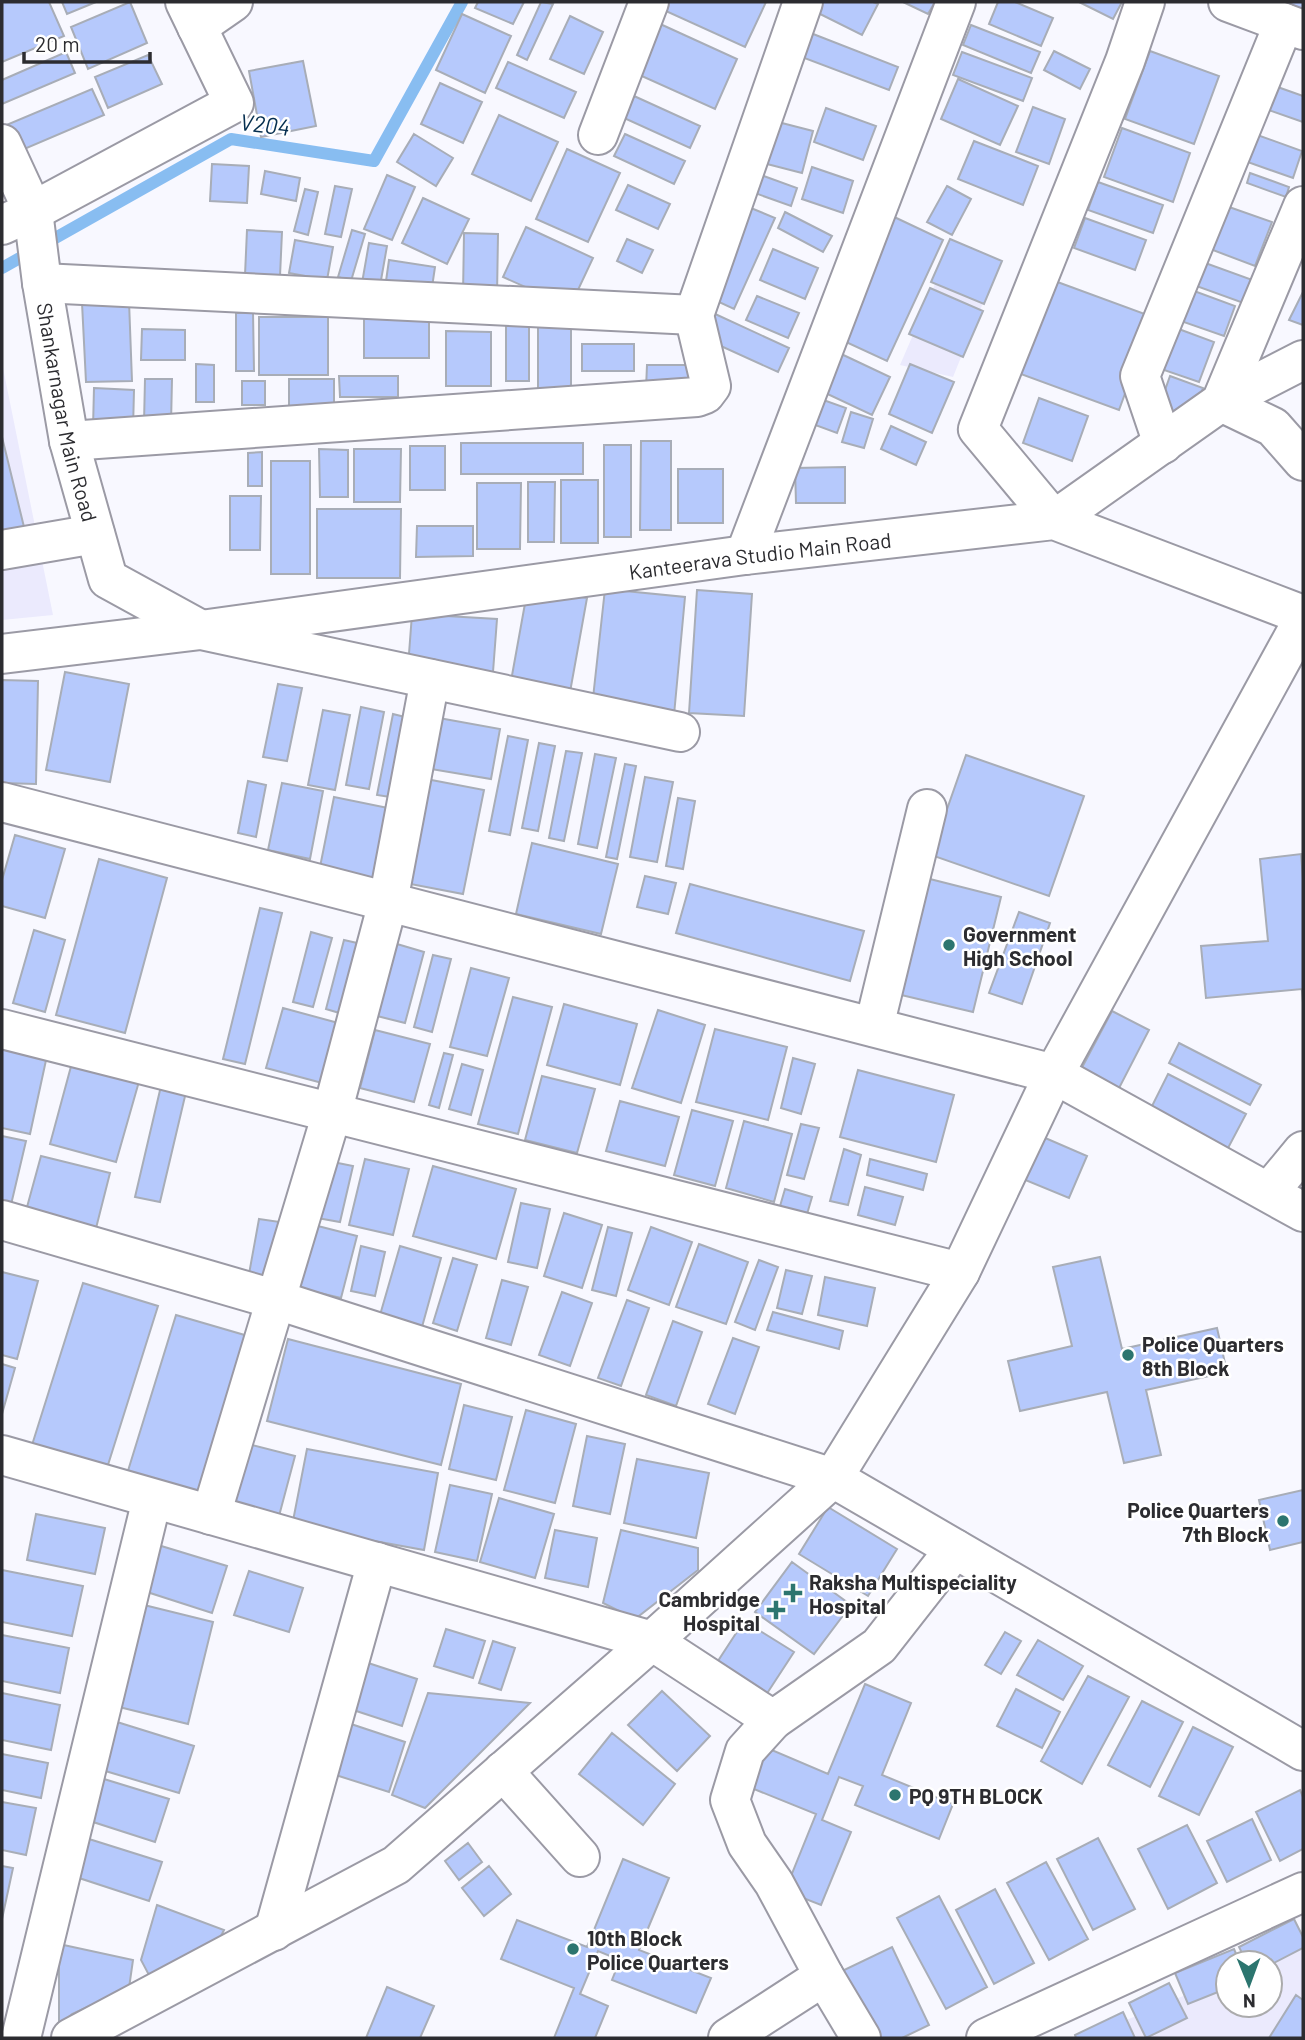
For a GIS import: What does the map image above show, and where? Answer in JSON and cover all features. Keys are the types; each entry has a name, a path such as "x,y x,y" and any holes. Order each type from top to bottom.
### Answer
{"street":[{"path":"23,221 234,103 191,14 233,2"},
{"path":"598,135 649,2"},
{"path":"69,441 697,397 705,394 710,386 694,315 803,2"},
{"path":"745,555 956,2"},
{"path":"1145,2 1125,61 978,429 1054,520 1221,402 1303,360"},
{"path":"1163,444 1140,376 1283,18 1228,2"},
{"name":"Shankarnagar Main Road","path":"2,144 41,276 69,441 108,579 201,630"},
{"path":"1221,402 1303,206"},
{"path":"41,276 694,315"},
{"path":"1221,402 1273,427 1303,461"},
{"name":"Kanteerava Studio Main Road","path":"2,654 201,630 745,555 1054,520 1303,615"},
{"path":"2,550 95,534"},
{"path":"72,2038 396,1865 833,1478 960,1272 1054,1074 1303,620"},
{"path":"201,630 680,732"},
{"path":"211,1515 332,1113 388,902 430,679"},
{"path":"2,803 1054,1074 1303,1212"},
{"path":"874,1027 927,809"},
{"path":"2,1029 960,1272"},
{"path":"1269,1192 1303,1152"},
{"path":"2,1220 277,1300 833,1478 1303,1751"},
{"path":"2,1455 652,1641 774,1720"},
{"path":"21,2038 152,1499"},
{"path":"861,2038 774,1883 747,1844 730,1800 745,1751 774,1720 879,1646 955,1549"},
{"path":"274,1931 377,1562"},
{"path":"503,1771 580,1857"},
{"path":"986,2038 1303,1892"},
{"path":"727,2038 824,1976"}],"shaded area":[{"path":"935,284 985,298 953,377 900,365"},
{"path":"2,363 53,615 2,620"},
{"path":"1303,1944 1303,2038 1084,2038 1214,1983 1214,2019 1284,2019 1284,1952"}],"building":[{"path":"2,2 49,2 64,36 2,62"},
{"path":"62,2 96,2 67,14"},
{"path":"130,2 147,43 88,69 71,27"},
{"path":"478,2 524,2 513,24 475,8"},
{"path":"541,2 553,4 527,60 517,55"},
{"path":"659,2 766,2 745,47 657,7"},
{"path":"816,2 878,4 862,35 812,10"},
{"path":"903,2 935,2 928,14"},
{"path":"998,2 1015,2 1053,18 1041,46 989,24"},
{"path":"1079,2 1122,2 1113,19"},
{"path":"1284,2 1303,2 1303,28 1277,17"},
{"path":"462,14 511,36 485,93 436,70"},
{"path":"570,16 603,32 584,74 550,59"},
{"path":"658,23 737,59 715,109 635,73"},
{"path":"971,25 1040,52 1031,73 963,45"},
{"path":"808,32 898,67 889,90 799,56"},
{"path":"1054,51 1090,69 1080,89 1044,70"},
{"path":"1150,51 1219,76 1194,144 1125,119"},
{"path":"66,52 75,73 2,104 2,80"},
{"path":"962,52 1032,78 1023,101 953,75"},
{"path":"148,55 162,84 108,108 95,77"},
{"path":"303,61 316,126 261,137 249,71"},
{"path":"508,62 576,92 564,118 496,88"},
{"path":"958,79 1018,106 1000,145 941,119"},
{"path":"440,83 482,102 463,143 421,124"},
{"path":"1272,85 1303,96 1303,122 1263,108"},
{"path":"92,89 104,115 15,153 4,126"},
{"path":"634,96 700,126 690,148 624,118"},
{"path":"1033,107 1065,119 1049,164 1016,152"},
{"path":"826,108 876,126 863,160 814,142"},
{"path":"499,115 558,142 531,201 472,174"},
{"path":"778,122 813,131 802,173 767,164"},
{"path":"1122,128 1190,153 1173,202 1104,177"},
{"path":"1249,132 1302,151 1293,178 1239,159"},
{"path":"414,134 453,158 436,186 397,162"},
{"path":"625,134 685,161 674,184 614,156"},
{"path":"974,141 1038,166 1023,205 958,179"},
{"path":"567,149 620,173 588,242 536,219"},
{"path":"212,164 249,166 247,203 210,201"},
{"path":"812,167 853,181 843,213 802,199"},
{"path":"265,171 300,178 296,201 261,194"},
{"path":"1250,173 1289,187 1286,197 1247,183"},
{"path":"758,174 797,188 791,206 752,192"},
{"path":"387,175 415,187 392,240 364,229"},
{"path":"1098,182 1163,205 1153,233 1088,210"},
{"path":"628,185 670,204 658,229 616,210"},
{"path":"335,186 352,189 341,237 325,234"},
{"path":"947,186 971,199 952,235 927,222"},
{"path":"305,189 318,192 308,235 294,231"},
{"path":"423,198 469,219 447,264 402,243"},
{"path":"1212,201 1272,222 1255,266 1197,244"},
{"path":"746,206 775,218 734,309 706,296"},
{"path":"785,212 832,236 823,252 778,228"},
{"path":"890,215 943,240 887,361 833,336"},
{"path":"1085,218 1146,240 1135,270 1074,248"},
{"path":"526,227 593,258 570,307 503,277"},
{"path":"247,230 282,232 280,276 245,275"},
{"path":"352,230 365,234 351,281 338,277"},
{"path":"464,233 498,234 497,296 463,295"},
{"path":"627,239 653,250 642,273 617,261"},
{"path":"950,239 1002,261 984,304 931,282"},
{"path":"295,240 333,247 327,280 289,273"},
{"path":"369,243 387,246 380,286 362,283"},
{"path":"773,249 818,268 805,299 760,280"},
{"path":"389,260 435,267 431,294 385,288"},
{"path":"1197,260 1258,282 1249,305 1188,283"},
{"path":"1052,280 1153,317 1119,410 1018,373"},
{"path":"930,288 983,311 963,357 909,334"},
{"path":"1186,288 1235,306 1224,336 1175,319"},
{"path":"1303,292 1303,325 1289,320"},
{"path":"757,296 799,313 788,338 746,320"},
{"path":"129,301 132,381 86,382 82,303"},
{"path":"253,312 254,371 236,371 236,313"},
{"path":"429,313 429,358 364,358 364,314"},
{"path":"713,313 789,348 778,372 701,337"},
{"path":"259,317 328,317 328,375 259,375"},
{"path":"538,322 571,322 571,398 538,397"},
{"path":"506,326 529,326 529,381 506,381"},
{"path":"1176,328 1214,342 1199,382 1161,369"},
{"path":"142,329 185,330 185,360 141,360"},
{"path":"446,331 491,332 491,386 446,386"},
{"path":"582,344 634,344 634,371 582,371"},
{"path":"837,352 890,377 872,415 819,390"},
{"path":"196,364 214,365 214,402 196,402"},
{"path":"910,364 954,382 932,433 889,414"},
{"path":"647,365 690,365 689,389 646,389"},
{"path":"339,376 398,376 398,397 340,397"},
{"path":"1170,376 1203,388 1190,421 1158,410"},
{"path":"145,379 172,379 171,424 144,423"},
{"path":"289,379 334,379 334,416 289,416"},
{"path":"242,381 265,381 265,405 242,405"},
{"path":"94,388 134,390 133,430 93,428"},
{"path":"815,397 846,408 837,433 807,422"},
{"path":"1039,398 1088,416 1072,461 1023,443"},
{"path":"851,412 873,419 864,448 842,442"},
{"path":"891,426 926,442 916,465 881,449"},
{"path":"2,437 24,527 2,531"},
{"path":"641,441 671,441 671,530 640,530"},
{"path":"461,443 583,443 583,474 461,474"},
{"path":"604,445 631,445 631,537 604,537"},
{"path":"410,446 445,446 445,490 410,490"},
{"path":"319,449 348,450 348,497 320,497"},
{"path":"354,449 401,449 400,502 354,502"},
{"path":"262,452 262,486 248,486 248,453"},
{"path":"271,461 310,461 310,574 271,574"},
{"path":"845,467 845,503 796,503 795,468"},
{"path":"678,469 723,469 723,523 678,523"},
{"path":"561,480 598,480 598,543 561,543"},
{"path":"528,482 555,482 554,542 528,542"},
{"path":"477,483 521,483 520,549 477,549"},
{"path":"230,496 261,496 260,550 230,550"},
{"path":"317,509 401,509 400,578 317,578"},
{"path":"417,526 473,526 473,556 416,557"},
{"path":"528,587 587,598 570,692 511,681"},
{"path":"605,589 685,597 674,715 592,707"},
{"path":"697,590 752,594 744,716 689,713"},
{"path":"412,614 497,619 493,672 408,667"},
{"path":"65,672 129,684 110,782 46,770"},
{"path":"2,680 38,681 36,784 2,783"},
{"path":"278,684 302,688 287,761 263,757"},
{"path":"361,707 384,712 369,789 346,785"},
{"path":"323,710 350,715 335,790 308,785"},
{"path":"393,714 413,719 397,798 377,795"},
{"path":"428,716 500,729 491,779 419,767"},
{"path":"508,736 528,740 510,835 489,831"},
{"path":"539,743 555,746 538,831 522,828"},
{"path":"566,751 582,753 564,841 549,838"},
{"path":"595,754 616,758 597,848 578,844"},
{"path":"966,755 1084,796 1049,896 931,855"},
{"path":"625,764 636,766 617,859 606,857"},
{"path":"645,777 673,782 657,862 630,857"},
{"path":"421,778 484,790 463,894 400,882"},
{"path":"248,781 266,785 256,837 238,833"},
{"path":"282,783 323,791 310,859 268,850"},
{"path":"334,797 393,809 378,883 319,872"},
{"path":"678,798 695,801 683,869 666,866"},
{"path":"15,835 65,849 45,918 2,906 2,880"},
{"path":"532,843 618,864 601,934 516,914"},
{"path":"1301,854 1303,1003 1302,989 1206,998 1201,946 1268,941 1260,859"},
{"path":"99,859 167,878 125,1033 56,1015"},
{"path":"645,876 676,883 668,914 637,907"},
{"name":"Government High School","path":"926,878 1001,897 973,1012 897,994"},
{"path":"690,884 864,931 850,981 676,933"},
{"path":"260,908 282,913 245,1064 223,1059"},
{"path":"1019,912 1050,923 1022,1004 989,993"},
{"path":"34,930 65,940 45,1012 13,1003"},
{"path":"311,932 332,938 313,1007 293,1002"},
{"path":"344,940 366,945 346,1015 326,1009"},
{"path":"397,944 424,952 405,1023 377,1016"},
{"path":"433,955 451,959 432,1032 414,1027"},
{"path":"471,968 509,978 487,1056 450,1047"},
{"path":"513,997 552,1007 518,1134 478,1124"},
{"path":"564,1004 637,1024 620,1085 547,1065"},
{"path":"283,1008 342,1024 326,1084 266,1068"},
{"path":"658,1010 705,1025 681,1103 632,1088"},
{"path":"1112,1011 1149,1030 1116,1094 1078,1075"},
{"path":"715,1029 787,1047 768,1120 696,1102"},
{"path":"375,1030 430,1044 414,1102 360,1088"},
{"path":"2,1041 48,1051 30,1134 2,1128"},
{"path":"1179,1043 1261,1085 1250,1105 1169,1063"},
{"path":"444,1053 453,1055 439,1108 429,1105"},
{"path":"793,1058 815,1064 801,1114 781,1108"},
{"path":"73,1059 140,1078 116,1162 50,1144"},
{"path":"462,1064 483,1070 471,1115 449,1109"},
{"path":"858,1070 954,1095 936,1162 840,1137"},
{"path":"1168,1074 1246,1114 1227,1150 1150,1110"},
{"path":"542,1076 595,1089 577,1153 525,1140"},
{"path":"161,1086 186,1092 160,1202 135,1197"},
{"path":"620,1101 679,1117 665,1166 606,1151"},
{"path":"692,1110 733,1121 715,1186 674,1175"},
{"path":"744,1121 792,1134 774,1202 726,1188"},
{"path":"801,1124 819,1128 804,1179 787,1175"},
{"path":"1036,1134 1087,1156 1069,1198 1018,1177"},
{"path":"2,1136 26,1141 10,1209 2,1207"},
{"path":"844,1149 861,1155 848,1205 830,1201"},
{"path":"41,1156 110,1173 94,1236 24,1218"},
{"path":"365,1159 409,1169 393,1235 349,1225"},
{"path":"870,1159 927,1174 923,1190 867,1175"},
{"path":"328,1161 353,1166 340,1222 317,1218"},
{"path":"433,1166 516,1189 496,1259 413,1236"},
{"path":"865,1187 903,1197 895,1225 858,1215"},
{"path":"785,1189 812,1197 805,1221 778,1213"},
{"path":"521,1203 550,1209 537,1268 508,1262"},
{"path":"564,1213 602,1225 582,1288 544,1276"},
{"path":"259,1219 280,1222 270,1278 249,1274"},
{"path":"310,1224 357,1236 341,1298 294,1287"},
{"path":"608,1227 632,1233 616,1296 592,1290"},
{"path":"651,1227 692,1242 669,1305 628,1290"},
{"path":"699,1244 748,1262 726,1324 676,1307"},
{"path":"361,1246 385,1252 375,1296 351,1291"},
{"path":"400,1246 441,1258 422,1327 380,1315"},
{"name":"Police Quarters 8th Block","path":"1100,1257 1122,1349 1217,1328 1227,1372 1146,1390 1161,1455 1124,1463 1107,1392 1020,1411 1008,1361 1072,1346 1053,1267"},
{"path":"453,1258 477,1265 457,1331 433,1323"},
{"path":"759,1260 778,1267 755,1330 735,1322"},
{"path":"786,1270 812,1276 802,1314 777,1308"},
{"path":"2,1272 38,1281 17,1359 2,1355"},
{"path":"825,1277 875,1288 867,1326 818,1315"},
{"path":"502,1280 528,1287 511,1345 486,1338"},
{"path":"83,1283 158,1306 107,1468 32,1445"},
{"path":"562,1292 592,1303 570,1366 539,1355"},
{"path":"627,1300 649,1308 621,1386 598,1378"},
{"path":"773,1312 843,1331 839,1349 767,1330"},
{"path":"176,1315 248,1336 198,1496 127,1474"},
{"path":"673,1321 702,1332 676,1406 646,1395"},
{"path":"733,1338 759,1347 735,1414 708,1404"},
{"path":"288,1339 461,1384 441,1465 267,1421"},
{"path":"2,1364 15,1368 2,1414"},
{"path":"464,1405 512,1417 496,1480 449,1469"},
{"path":"526,1410 576,1424 555,1503 504,1490"},
{"path":"587,1436 625,1444 610,1514 573,1506"},
{"path":"240,1442 295,1456 279,1516 224,1501"},
{"path":"307,1449 438,1473 424,1550 292,1526"},
{"path":"637,1459 709,1473 696,1538 624,1523"},
{"path":"450,1485 492,1494 477,1561 435,1552"},
{"name":"Police Quarters 7th Block","path":"1303,1490 1303,1542 1270,1550 1259,1500"},
{"path":"499,1498 554,1514 535,1578 480,1562"},
{"path":"828,1507 897,1549 868,1596 799,1554"},
{"path":"36,1514 105,1528 95,1574 27,1560"},
{"path":"555,1530 597,1538 588,1587 545,1578"},
{"path":"621,1530 698,1548 698,1570 635,1619 603,1603"},
{"path":"158,1545 227,1566 212,1613 144,1591"},
{"path":"792,1562 851,1605 814,1654 755,1612"},
{"path":"2,1570 83,1586 72,1636 2,1622"},
{"path":"249,1571 303,1588 289,1632 234,1615"},
{"path":"140,1604 213,1622 188,1724 115,1706"},
{"path":"744,1621 794,1652 766,1695 716,1664"},
{"path":"446,1629 485,1641 473,1678 434,1666"},
{"path":"1005,1632 1021,1641 1001,1674 985,1665"},
{"path":"2,1635 69,1648 60,1693 2,1681"},
{"path":"1038,1640 1083,1666 1063,1700 1017,1675"},
{"path":"493,1641 515,1648 501,1690 479,1683"},
{"path":"356,1659 417,1679 402,1726 341,1706"},
{"path":"1088,1676 1129,1697 1082,1784 1041,1761"},
{"name":"PQ 9TH BLOCK","path":"865,1684 911,1703 882,1775 953,1804 939,1839 855,1805 863,1786 839,1777 822,1820 851,1832 821,1905 785,1891 816,1814 744,1785 760,1745 828,1774"},
{"path":"1016,1689 1060,1712 1042,1748 997,1726"},
{"path":"662,1691 710,1736 677,1771 628,1725"},
{"path":"2,1693 60,1705 51,1750 2,1740"},
{"path":"428,1693 530,1703 425,1808 392,1795"},
{"path":"1142,1701 1183,1722 1150,1787 1108,1765"},
{"path":"336,1719 405,1742 389,1792 320,1770"},
{"path":"117,1722 194,1746 179,1793 102,1770"},
{"path":"1193,1727 1233,1747 1199,1815 1159,1796"},
{"path":"612,1733 675,1784 643,1825 579,1774"},
{"path":"2,1754 48,1763 41,1798 2,1790"},
{"path":"104,1779 169,1799 155,1842 90,1821"},
{"path":"1300,1790 1303,1797 1303,1849 1280,1861 1256,1812"},
{"path":"2,1802 36,1808 26,1855 2,1850"},
{"path":"1252,1819 1271,1860 1227,1882 1207,1841"},
{"path":"1187,1825 1217,1883 1168,1909 1138,1849"},
{"path":"1098,1838 1135,1909 1093,1930 1057,1859"},
{"path":"89,1839 162,1862 149,1901 76,1877"},
{"path":"468,1843 482,1862 459,1880 445,1861"},
{"name":"10th Block Police Quarters","path":"623,1859 669,1878 639,1950 711,1978 696,2013 612,1980 620,1960 598,1951 580,1994 608,2006 595,2038 554,2038 574,1988 501,1959 517,1920 587,1947"},
{"path":"1046,1862 1088,1939 1049,1960 1007,1883"},
{"path":"2,1866 13,1868 2,1919"},
{"path":"489,1866 511,1894 484,1916 462,1888"},
{"path":"995,1889 1034,1963 994,1984 956,1910"},
{"path":"939,1896 987,1987 946,2009 897,1918"},
{"path":"157,1905 224,1930 218,1942 150,1977 141,1960"},
{"path":"1294,1919 1303,1937 1303,1948 1284,1958 1284,1949 1239,1947"},
{"path":"59,1944 133,1960 129,1988 72,2014 59,2026"},
{"path":"892,1947 929,2025 902,2038 872,2038 840,1972"},
{"path":"1214,1957 1214,1994 1188,2004 1175,1973"},
{"path":"1169,1983 1187,2018 1146,2038 1129,2003"},
{"path":"387,1987 434,2006 420,2038 366,2038"},
{"path":"1296,1995 1303,2000 1303,2038 1269,2038 1281,2019 1284,2019 1284,2014"},
{"path":"1123,2012 1135,2038 1076,2038 1075,2035"}],"waterway":[{"name":"V204","path":"2,268 231,139 374,161 462,2"}],"place":[{"name":"Government High School","path":"949,945"},
{"name":"Police Quarters 8th Block","path":"1128,1355"},
{"name":"Police Quarters 7th Block","path":"1283,1521"},
{"name":"Raksha Multispeciality Hospital","path":"793,1593"},
{"name":"Cambridge Hospital","path":"776,1610"},
{"name":"PQ 9TH BLOCK","path":"895,1795"},
{"name":"10th Block Police Quarters","path":"573,1949"}]}
